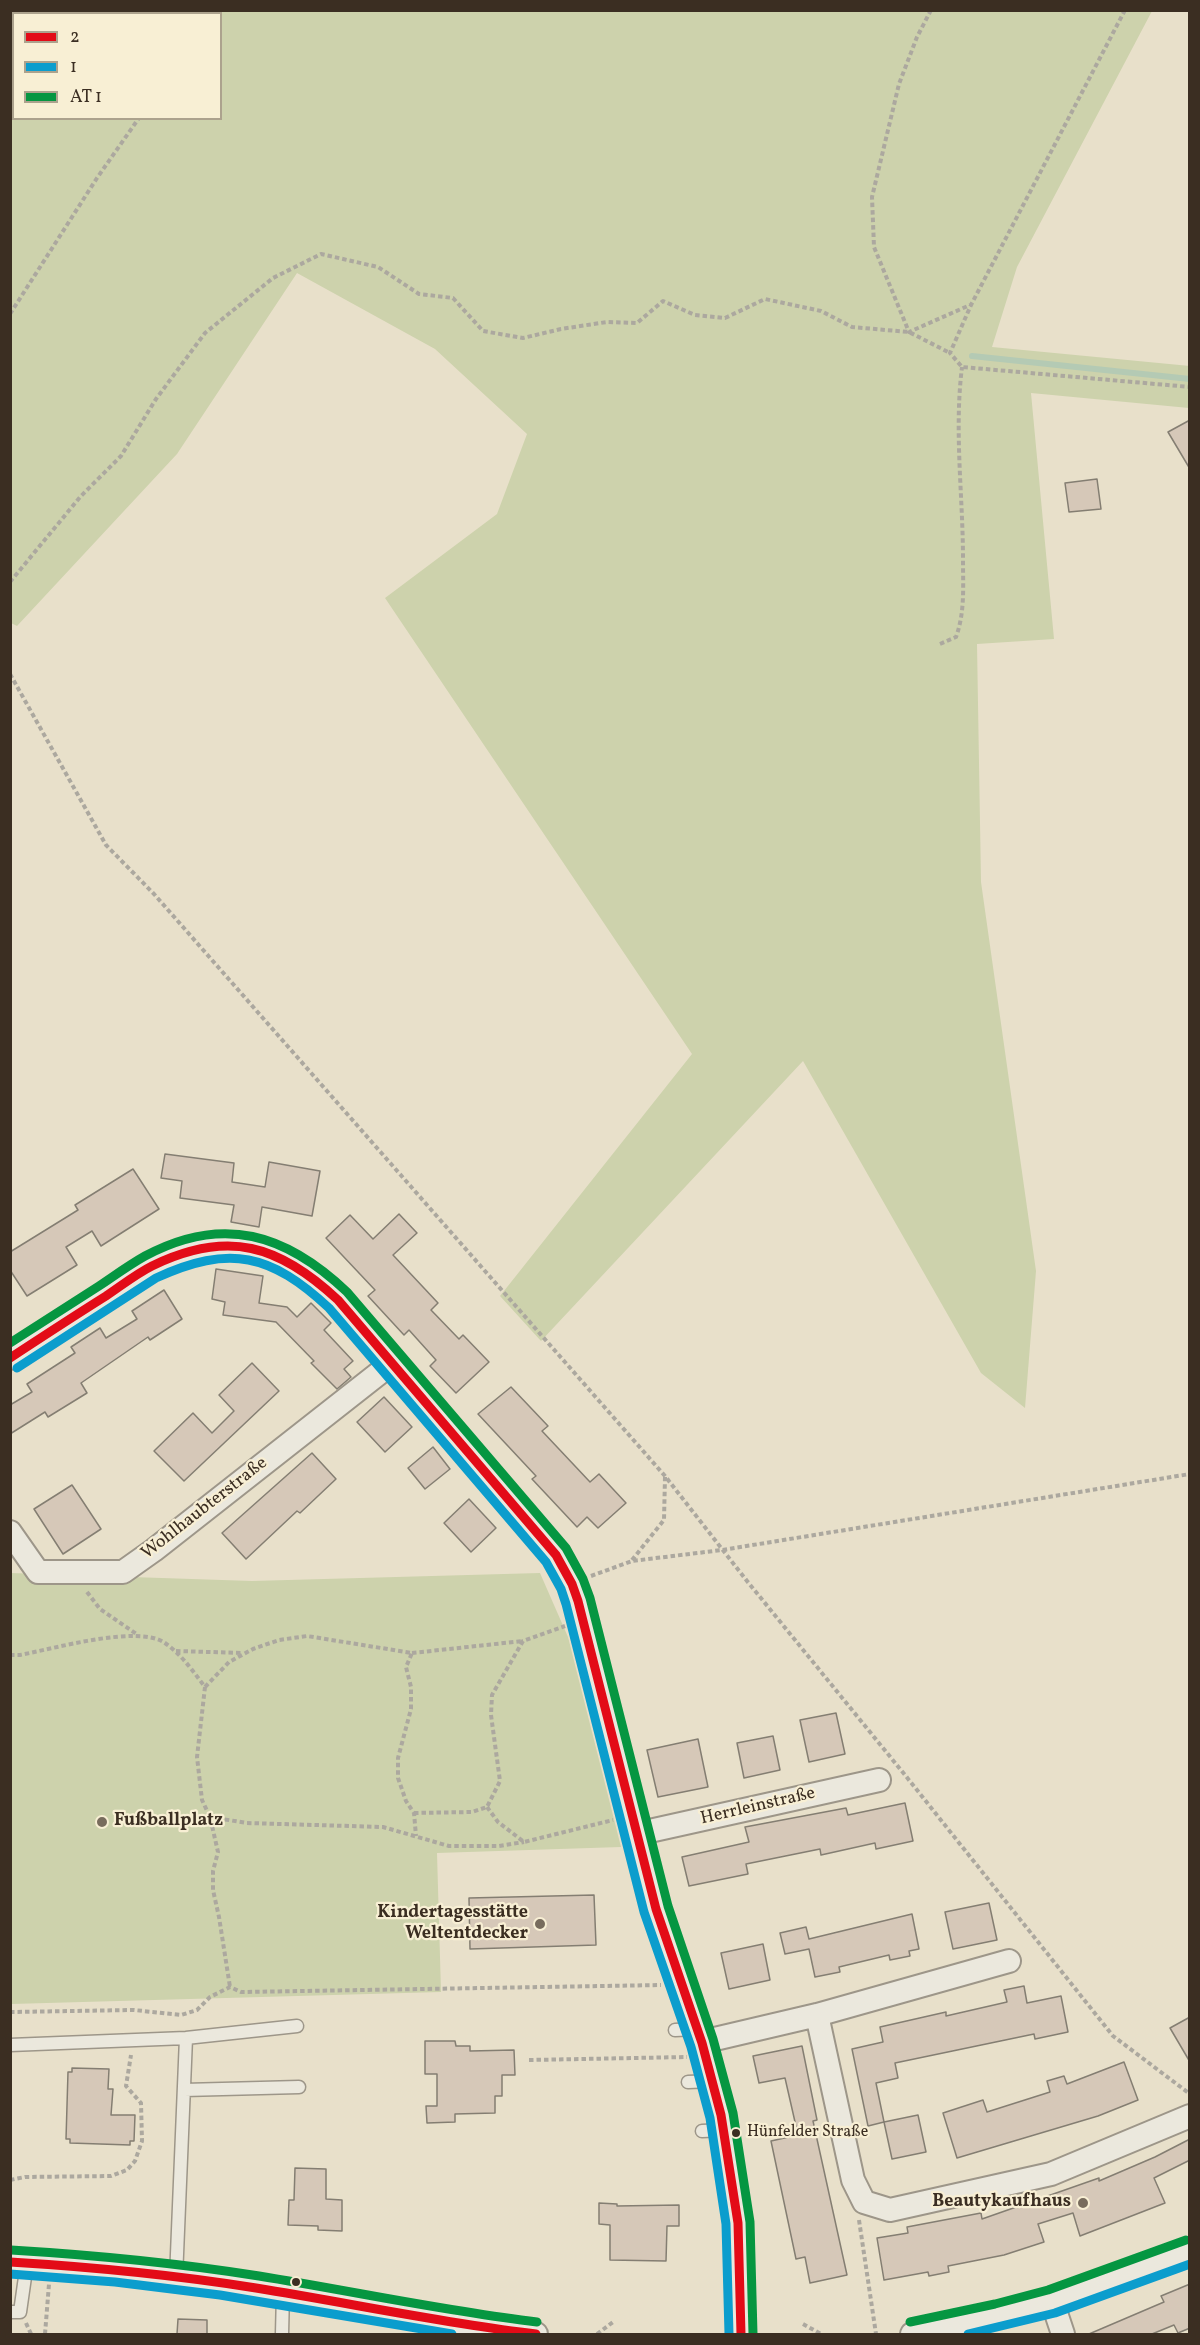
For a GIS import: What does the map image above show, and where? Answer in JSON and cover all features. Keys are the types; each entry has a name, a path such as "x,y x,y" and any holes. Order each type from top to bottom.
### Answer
{"street":[{"path":"10,1358 150,1267 171,1256 221,1245 247,1247 273,1253 297,1265 318,1280 556,1555 572,1584 656,1910 695,2039 713,2081 725,2130 741,2237 741,2334"},
{"name":"Wohlhaubterstraße","path":"10,1532 38,1572 123,1572 392,1363"},
{"name":"Herrleinstraße","path":"634,1825 879,1780"},
{"path":"695,2039 817,2015 1009,1960"},
{"path":"817,2015 853,2180 864,2202 890,2210 1051,2174 1190,2116"},
{"path":"912,2334 998,2316 1052,2301 1190,2251"},
{"path":"19,2263 176,2278 282,2293 431,2327 536,2334"},
{"path":"1052,2301 1063,2334"}],"lane":[{"path":"10,2044 186,2038 297,2026"},
{"path":"176,2278 186,2038"},
{"path":"688,2082 713,2081"},
{"path":"184,2090 299,2087"},
{"path":"702,2131 725,2130"},
{"path":"10,2312 20,2312 19,2263"},
{"path":"282,2293 282,2334"}],"path":[{"path":"909,332 874,248 872,197 899,84 917,37 931,10"},
{"path":"950,353 971,305 1125,10"},
{"path":"10,314 97,178 138,120"},
{"path":"10,582 81,496 121,456 156,399 205,333 273,278 321,254 378,267 419,294 453,298 483,331 524,338 561,329 607,322 637,323 663,301 695,315 725,318 765,299 821,311 852,327 909,332 950,353 962,367 1190,387"},
{"path":"909,332 971,305"},
{"path":"940,644 956,637 963,618 963,523 957,401 962,367"},
{"path":"10,674 106,845 154,894 666,1476 722,1550 1113,2036 1190,2094"},
{"path":"572,1584 632,1561 722,1550 1190,1474"},
{"path":"632,1561 664,1520 666,1476"},
{"path":"100,1609 138,1635"},
{"path":"230,1987 213,1890 213,1871 218,1852 210,1817 202,1800 196,1757 205,1687 229,1662 244,1653 279,1640 307,1636 412,1653 523,1641 582,1619"},
{"path":"10,1655 138,1635 163,1641 205,1687"},
{"path":"414,1813 472,1812 487,1807 500,1781 491,1715 492,1695 523,1641"},
{"path":"174,1651 244,1653"},
{"path":"412,1653 406,1667 411,1687 411,1709 398,1758 398,1778 406,1801 414,1813 416,1836"},
{"path":"487,1807 498,1822 524,1842"},
{"path":"210,1817 247,1823 383,1827 449,1845 499,1846 634,1825"},
{"path":"230,1987 241,1992 680,1985"},
{"path":"10,2012 134,2010 181,2015 197,2010 210,1997 230,1987"},
{"path":"529,2061 695,2039"},
{"path":"10,2180 25,2176 111,2176 127,2170 135,2161 142,2141 141,2103 126,2086 134,2040"},
{"path":"864,2202 858,2224 876,2334"},
{"path":"45,2334 51,2265"},
{"path":"597,2334 613,2322"},
{"path":"802,2324 821,2334"}],"green space":[{"path":"10,11 1152,11 1017,267 992,347 1190,366 1189,408 1031,393 1054,639 977,644 981,882 1036,1271 1025,1408 981,1373 803,1061 541,1341 500,1296 692,1054 385,598 497,514 527,434 435,349 297,273 177,454 17,626 11,623"},
{"path":"11,1573 252,1581 540,1573 568,1637 621,1847 437,1853 441,1992 11,2004"}],"building":[{"path":"1190,420 1190,469 1168,432"},
{"path":"1097,479 1101,509 1069,512 1065,483"},
{"path":"165,1154 234,1163 232,1182 265,1187 269,1162 320,1171 312,1216 262,1207 259,1227 231,1222 234,1205 180,1198 182,1181 161,1178"},
{"path":"133,1169 159,1209 101,1246 92,1231 66,1247 77,1265 27,1296 10,1270 10,1252 78,1210 75,1205"},
{"path":"399,1214 417,1233 393,1255 438,1303 431,1310 459,1339 463,1335 489,1362 456,1393 430,1366 436,1360 409,1330 404,1335 368,1296 375,1290 326,1238 350,1215 373,1239"},
{"path":"216,1269 263,1276 259,1303 287,1307 297,1317 311,1303 331,1323 324,1330 353,1361 344,1369 351,1377 337,1389 311,1363 314,1361 276,1322 223,1315 225,1302 212,1299"},
{"path":"164,1290 182,1319 150,1340 148,1337 81,1383 87,1393 48,1417 45,1412 10,1434 10,1405 32,1392 27,1384 75,1353 71,1347 100,1328 106,1338 137,1319 132,1311"},
{"path":"252,1363 279,1391 184,1481 154,1451 193,1413 212,1433 234,1411 219,1395"},
{"path":"511,1387 548,1426 542,1431 590,1482 599,1474 626,1503 598,1528 587,1517 577,1527 532,1479 536,1476 478,1414"},
{"path":"384,1397 412,1427 385,1452 357,1422"},
{"path":"433,1447 450,1469 425,1489 408,1468"},
{"path":"312,1453 336,1479 300,1513 297,1511 246,1559 222,1533"},
{"path":"72,1485 101,1529 63,1554 34,1509"},
{"path":"469,1499 496,1528 471,1552 444,1523"},
{"path":"836,1713 845,1754 809,1762 800,1720"},
{"path":"773,1736 780,1770 744,1778 737,1743"},
{"path":"698,1739 708,1787 658,1797 647,1750"},
{"path":"905,1803 913,1841 876,1849 875,1843 821,1855 820,1849 746,1864 748,1874 689,1886 682,1857 749,1842 745,1827 846,1808 848,1815"},
{"path":"594,1895 596,1945 470,1949 469,1898"},
{"path":"989,1903 997,1940 953,1949 945,1912"},
{"path":"912,1914 919,1949 909,1951 910,1956 890,1960 889,1955 839,1967 840,1972 815,1977 809,1949 785,1954 780,1933 806,1927 809,1939"},
{"path":"763,1944 770,1980 729,1989 721,1953"},
{"path":"1024,1986 1027,2003 1061,1996 1068,2032 1035,2039 1034,2034 895,2063 898,2078 876,2083 884,2122 868,2126 852,2049 883,2042 880,2027 946,2012 946,2016 1007,2002 1004,1990"},
{"path":"1190,2017 1190,2062 1170,2028"},
{"path":"425,2041 455,2041 456,2046 470,2046 470,2051 514,2050 515,2075 502,2075 502,2096 495,2096 495,2113 455,2114 455,2122 427,2123 426,2106 437,2106 437,2074 425,2074"},
{"path":"802,2046 817,2120 813,2121 847,2275 810,2283 805,2257 796,2259 771,2141 798,2135 785,2078 759,2083 753,2056"},
{"path":"1124,2062 1138,2100 1098,2116 957,2158 943,2113 983,2100 987,2112 1050,2092 1047,2081 1064,2076 1067,2084"},
{"path":"72,2068 109,2069 108,2089 113,2089 111,2115 135,2115 134,2141 130,2141 130,2145 70,2143 70,2139 66,2139 68,2072 72,2072"},
{"path":"918,2115 926,2152 892,2159 884,2122"},
{"path":"1190,2139 1190,2160 1154,2178 1165,2203 1080,2236 1073,2213 1038,2224 1044,2242 1004,2255 948,2266 949,2272 929,2276 928,2272 884,2280 877,2238 908,2233 907,2227 981,2213 982,2219 1099,2178 1099,2181"},
{"path":"295,2168 326,2169 326,2199 342,2200 342,2231 318,2230 318,2226 288,2225 289,2200 294,2200"},
{"path":"599,2203 617,2204 617,2206 679,2205 679,2226 667,2226 666,2261 610,2260 610,2225 599,2224"},
{"path":"1190,2284 1190,2328 1178,2333 1174,2325 1152,2334 1089,2334 1164,2302 1161,2296"},
{"path":"178,2319 207,2320 207,2334 177,2334"}],"waterway":[{"path":"972,356 1190,379"}],"transit line":[{"path":"10,1343 139,1259 174,1243 201,1236 227,1234 252,1236 277,1244 301,1256 347,1292 566,1548 583,1579 590,1598 668,1906 713,2039 733,2113 750,2222 753,2334"},
{"name":"2","path":"10,1358 140,1273 179,1255 205,1248 229,1246 251,1248 273,1255 295,1266 338,1300 556,1555 572,1584 578,1601 656,1909 702,2043 721,2115 738,2223 741,2334"},
{"name":"1","path":"17,1368 156,1278 182,1267 228,1258 248,1260 268,1266 288,1276 329,1308 546,1562 561,1589 566,1604 644,1912 691,2047 710,2118 726,2224 729,2334"},
{"path":"910,2322 1048,2290 1186,2240"},
{"path":"11,2250 73,2254 228,2271 537,2322"},
{"name":"2","path":"10,2262 195,2279 536,2334"},
{"name":"1","path":"968,2334 1055,2313 1190,2264"},
{"name":"1","path":"10,2274 115,2282 220,2295 452,2334"}],"place":[{"name":"Fußballplatz","path":"102,1822"},
{"name":"Kindertagesstätte Weltentdecker","path":"540,1924"},
{"name":"Hünfelder Straße","path":"736,2133"},
{"name":"Beautykaufhaus","path":"1083,2203"}]}
